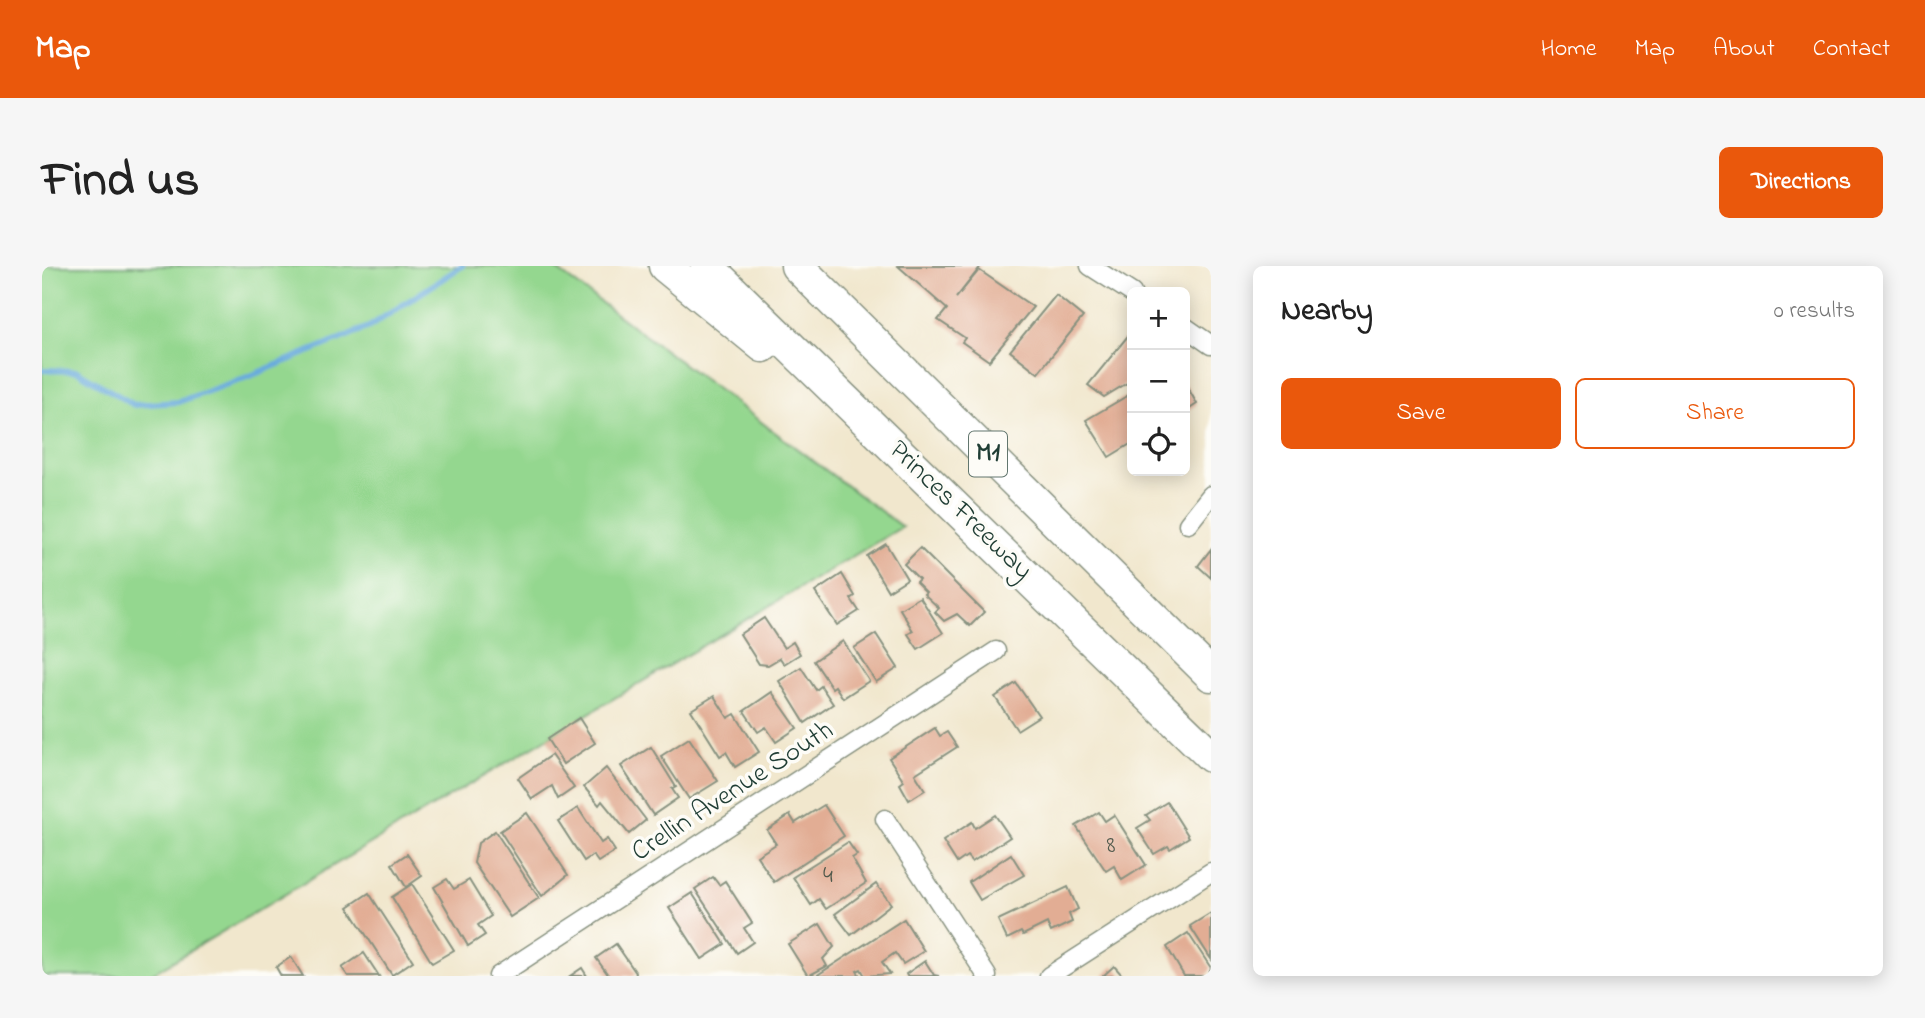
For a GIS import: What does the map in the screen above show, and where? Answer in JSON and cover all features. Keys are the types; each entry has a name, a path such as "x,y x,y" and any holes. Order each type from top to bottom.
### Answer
{"highway":[{"path":"665,266 935,486"},
{"name":"Princes Freeway","path":"707,266 1209,755"},
{"name":"Princes Freeway","path":"797,266 1211,673"}],"street":[{"path":"1090,266 1127,290"},
{"path":"1190,330 1211,345"},
{"path":"1188,524 1211,495"},
{"name":"Crellin Avenue South","path":"498,976 996,651"},
{"path":"885,819 987,976"},
{"path":"1049,976 1211,872"}],"green space":[{"path":"42,266 552,266 902,527 148,976 42,976"}],"building":[{"path":"898,266 981,266 956,298 979,270 1033,307 989,361 962,342 965,338 938,320 947,309"},
{"path":"1056,295 1083,317 1038,373 1010,351"},
{"path":"1127,337 1127,383 1104,397 1088,385"},
{"path":"1190,392 1197,404 1190,409"},
{"path":"1127,396 1127,446 1109,457 1086,420"},
{"path":"886,544 907,579 888,591 867,556"},
{"path":"920,548 984,612 970,626 957,614 944,621 935,612 939,608 916,582 919,579 904,564"},
{"path":"1211,549 1211,578 1198,566"},
{"path":"842,574 855,596 851,599 859,611 837,625 815,592"},
{"path":"920,597 943,633 918,649 908,634 913,631 900,609"},
{"path":"764,618 784,648 793,642 800,654 784,664 780,658 768,665 759,664 740,634"},
{"path":"876,634 898,668 876,682 854,648"},
{"path":"843,641 869,681 843,698 835,686 832,688 814,661"},
{"path":"801,667 816,690 821,686 833,704 805,723 779,681"},
{"path":"1016,683 1039,716 1017,730 995,697"},
{"path":"772,692 797,728 776,742 766,727 758,732 744,711"},
{"path":"714,696 728,718 735,714 759,752 735,767 726,752 720,756 691,710"},
{"path":"579,718 595,743 563,764 547,739"},
{"path":"935,728 940,736 947,732 957,747 915,774 925,790 909,800 900,784 904,781 889,758"},
{"path":"689,738 718,781 689,799 661,756"},
{"path":"651,747 676,787 672,789 678,798 653,815 621,766"},
{"path":"551,755 574,788 558,799 552,786 532,799 518,778"},
{"path":"606,768 646,820 629,834 602,801 599,805 584,787"},
{"path":"1167,802 1189,837 1170,849 1168,846 1154,854 1137,828 1150,820 1146,815"},
{"path":"824,805 844,836 774,882 757,856 776,844 767,830 790,815 795,823"},
{"path":"578,808 601,843 607,839 615,851 598,862 593,855 584,861 558,821"},
{"path":"1099,812 1105,821 1114,815 1146,865 1122,880 1114,866 1106,871 1076,826"},
{"path":"527,813 568,875 542,896 500,831"},
{"path":"995,815 1010,837 972,862 967,856 957,863 943,841 972,822 975,828"},
{"path":"495,831 539,898 510,917 474,863 478,843"},
{"path":"848,842 857,855 852,858 866,883 826,909 819,899 811,905 793,877"},
{"path":"407,854 422,876 406,887 392,864"},
{"path":"1011,854 1024,875 980,900 969,882"},
{"path":"713,877 719,885 725,881 752,923 744,928 753,942 737,953 695,889"},
{"path":"447,879 454,889 469,880 491,916 478,925 485,935 468,946 434,887"},
{"path":"412,884 454,950 432,963 392,897"},
{"path":"876,884 891,904 851,935 835,914"},
{"path":"1068,887 1078,909 1069,914 1072,922 1051,932 1047,923 1023,935 1021,932 1007,939 998,920"},
{"path":"369,893 413,961 392,975 348,907"},
{"path":"692,893 725,944 702,959 669,908"},
{"path":"1211,913 1211,959 1190,926"},
{"path":"904,919 924,951 903,964 895,953 882,962 890,974 865,976 861,969 857,971 860,976 816,976"},
{"path":"820,924 834,947 823,959 827,966 808,976 788,944"},
{"path":"1188,933 1211,968 1207,976 1184,976 1167,947"},
{"path":"616,944 636,973 635,976 609,976 596,958"},
{"path":"364,953 379,976 348,976 342,968"},
{"path":"291,957 303,976 281,976 276,967"},
{"path":"925,961 934,975 939,976 907,976 906,974"},
{"path":"1114,966 1123,976 1103,976"},
{"path":"582,968 587,976 570,976"}],"waterway":[{"path":"42,370 77,371 134,405 178,402 250,376 369,327 462,266"}]}
